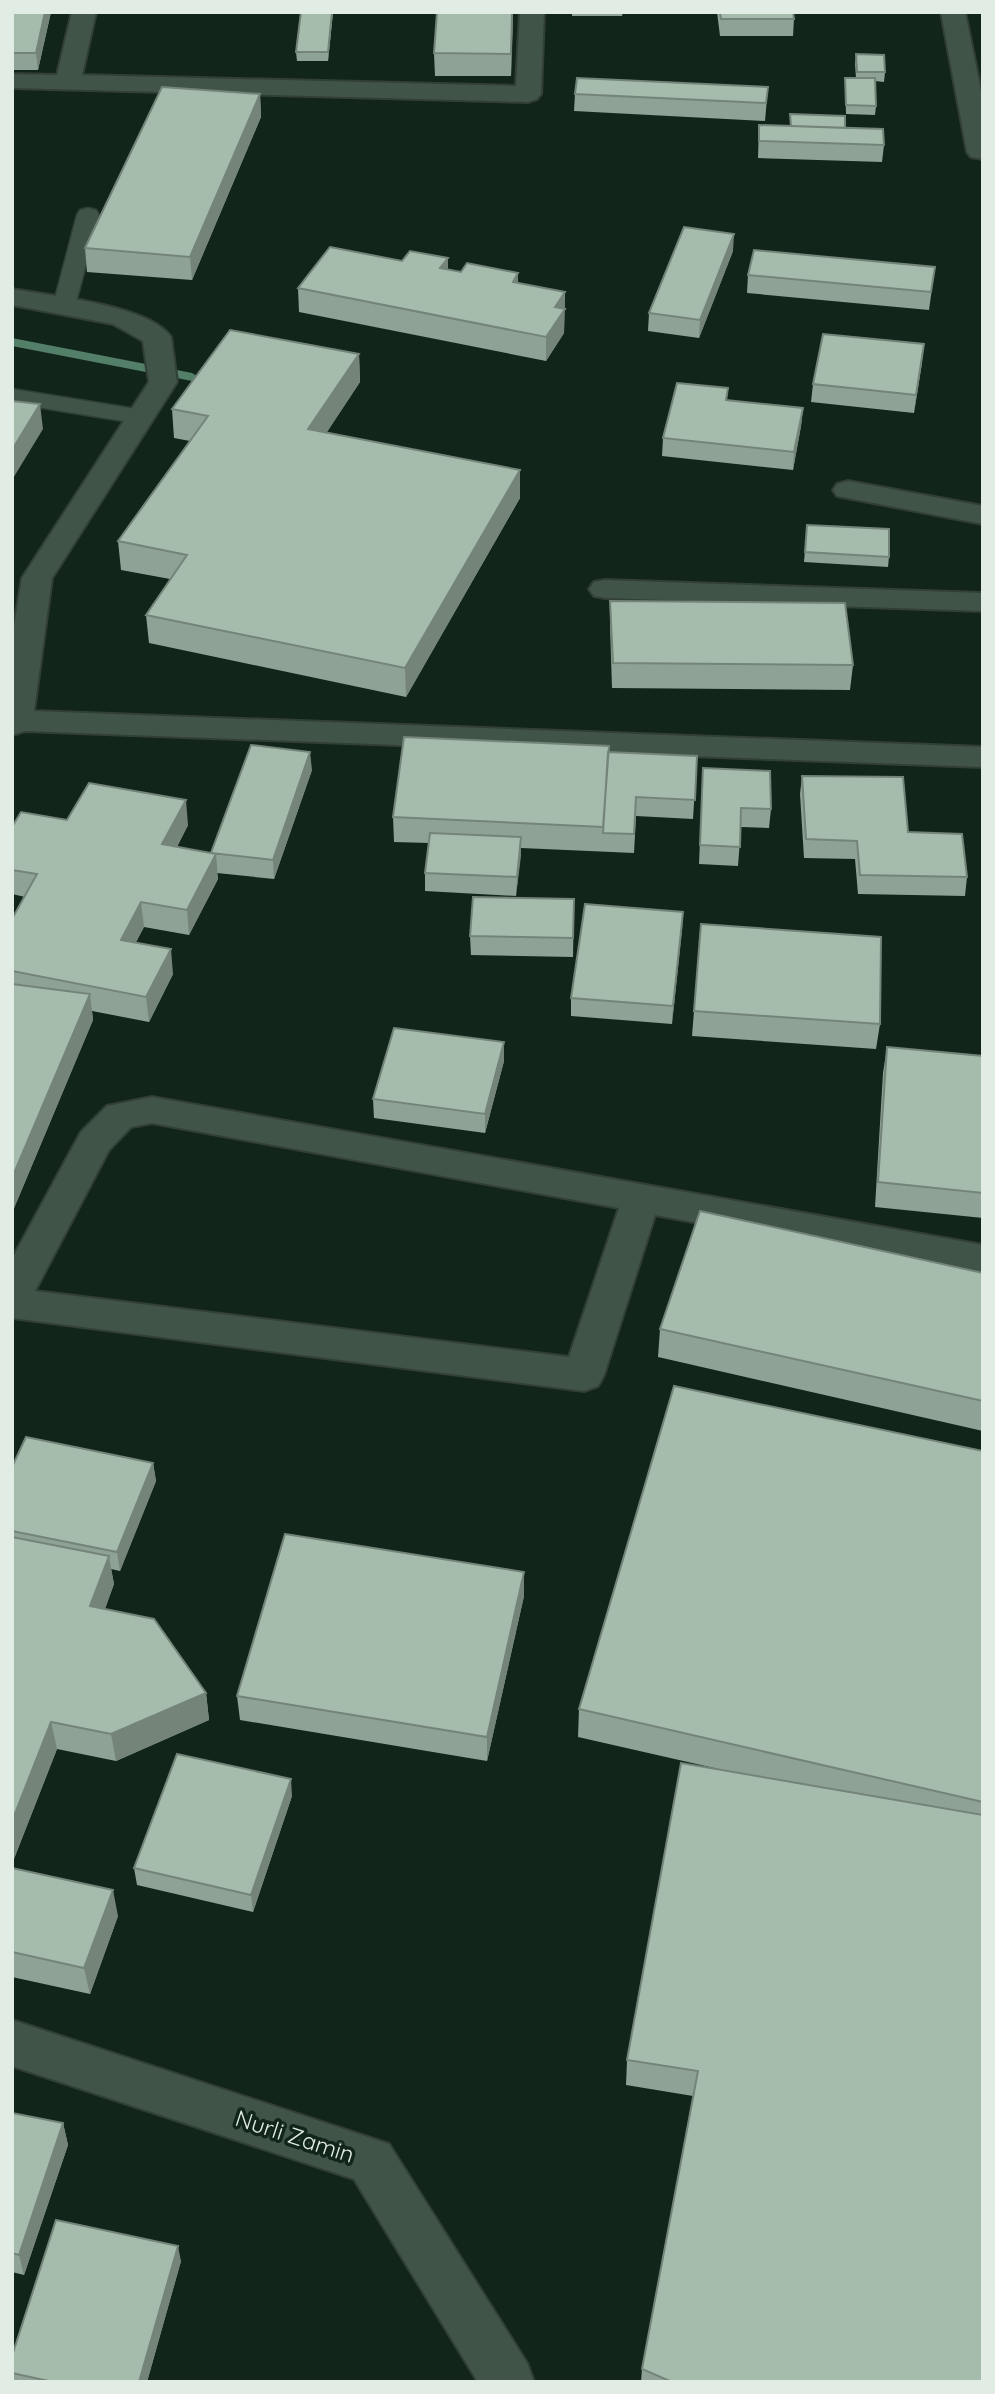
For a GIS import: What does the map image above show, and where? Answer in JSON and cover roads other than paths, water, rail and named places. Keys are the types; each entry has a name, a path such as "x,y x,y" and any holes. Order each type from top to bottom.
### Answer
{"street":[{"path":"68,82 84,12"},
{"path":"12,81 528,94 532,12"},
{"path":"953,12 979,152"},
{"path":"12,297 121,317 157,337 163,382 37,578 14,723 983,757"},
{"path":"848,490 983,514"},
{"path":"605,589 983,602"},
{"path":"12,1297 94,1142 120,1115 152,1110 983,1260"},
{"path":"12,1303 584,1375 641,1199"},
{"name":"Nurli Zamin","path":"12,2043 371,2161 508,2382"}],"lane":[{"path":"64,306 88,215"},
{"path":"12,396 142,417"}],"waterway":[{"path":"12,342 192,377"}]}
